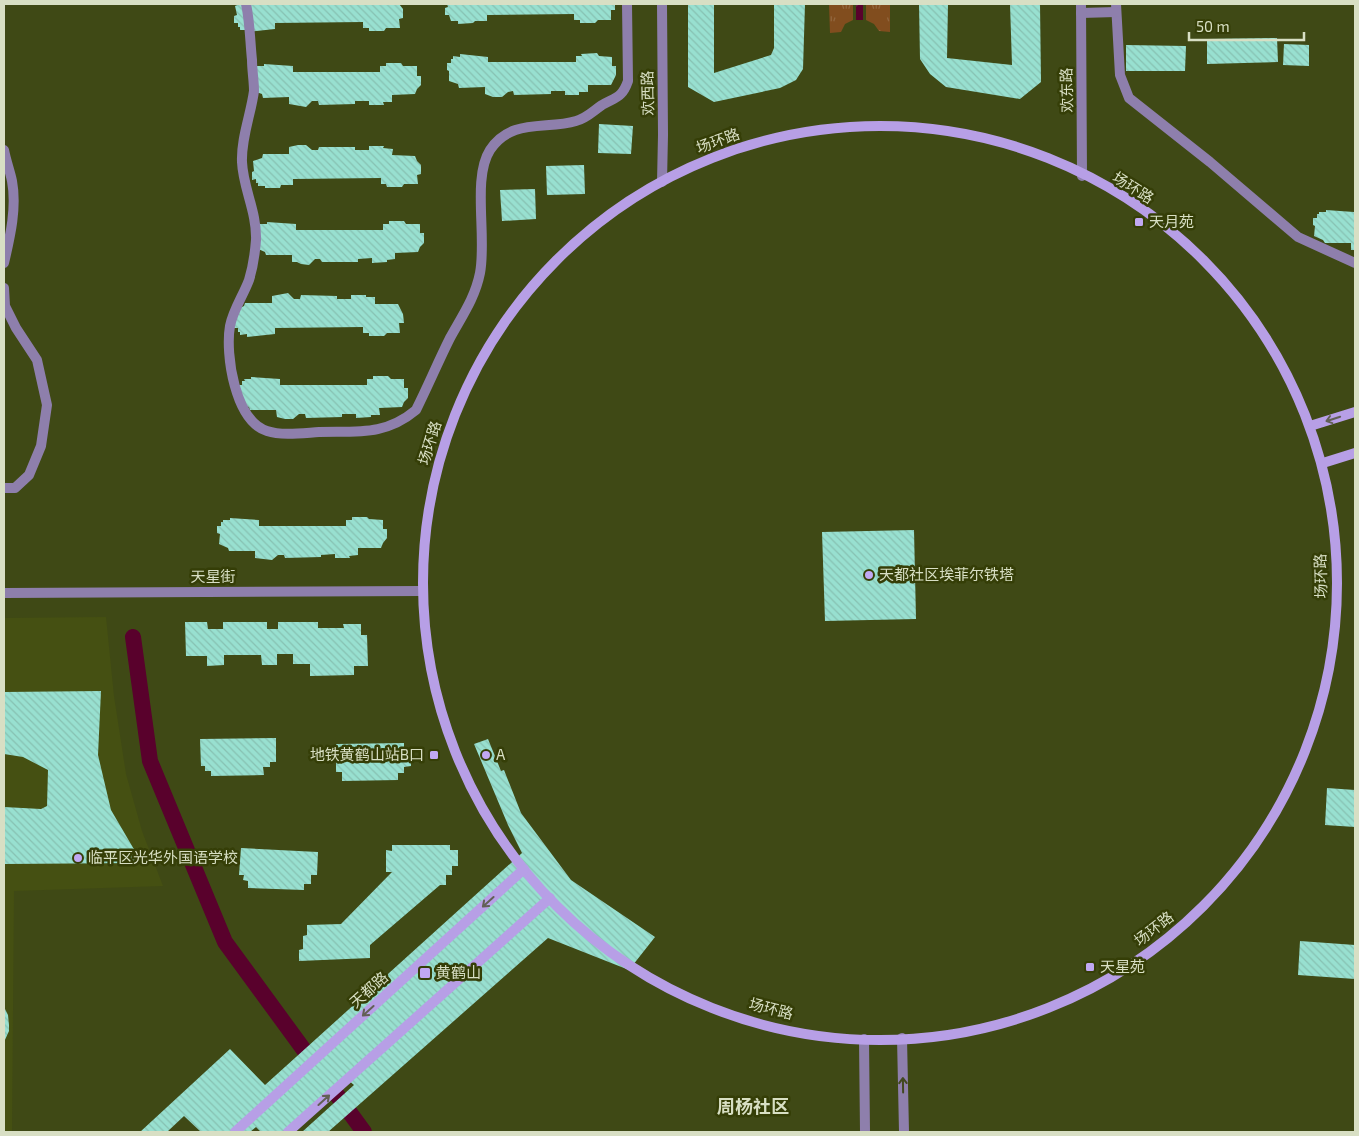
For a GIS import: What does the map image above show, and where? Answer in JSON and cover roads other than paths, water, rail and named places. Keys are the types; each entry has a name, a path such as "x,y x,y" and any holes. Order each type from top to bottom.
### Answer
{"main road":[{"name":"场环路","path":"906,128 962,135 1011,147 1061,165 1082,176 1112,190 1160,223 1194,252 1222,281 1252,318 1276,355 1310,426 1323,463 1329,488 1337,560 1337,603 1332,658 1319,715 1304,758 1285,796 1256,845 1233,875 1202,908 1139,960 1099,984 1062,1002 1014,1020 979,1029 924,1037 864,1039 829,1036 774,1027 727,1013 683,994 645,974 608,950 569,918 550,898 508,848 475,796 452,746 437,699 427,650 422,590 422,554 429,500 445,440 469,381 495,335 531,286 563,253 606,217 644,192 695,165 747,146 792,135 841,129 906,128"},
{"path":"1310,426 1355,412"},
{"path":"1323,463 1355,452"},
{"name":"天都路","path":"235,1132 524,869"},
{"path":"288,1132 550,898"}],"street":[{"path":"246,4 249,18 254,89 242,160 244,177 253,212 256,236 255,256 249,280 230,325 228,342 232,374 239,399 247,416 255,424 267,431 288,433 377,431 394,425 416,410 451,336 470,306 480,274 483,239 481,178 490,150 499,139 527,126 575,122 615,99 624,91 628,81 627,4"},
{"name":"欢西路","path":"662,4 662,182"},
{"path":"1081,8 1116,8 1120,75 1129,98 1210,162 1298,237 1355,263"},
{"name":"欢东路","path":"1081,8 1082,176"},
{"path":"4,150 12,181 14,202 4,263"},
{"path":"4,288 5,306 16,328 37,360 47,405 41,446 29,475 15,488 4,488"},
{"name":"天星街","path":"4,593 422,590"},
{"path":"902,1038 904,1132"},
{"path":"864,1039 865,1132"}],"water":[{"path":"856,4 863,4 863,20 856,20"}],"waterway":[{"path":"133,637 150,761 225,942 364,1132"}],"place":[{"name":"天月苑","path":"1139,222"},
{"name":"天都社区埃菲尔铁塔","path":"869,575"},
{"name":"地铁黄鹤山站B口","path":"434,755"},
{"name":"A","path":"486,755"},
{"name":"临平区光华外国语学校","path":"78,858"},
{"name":"天星苑","path":"1090,967"},
{"name":"黄鹤山","path":"425,973"}],"district":[{"name":"周杨社区","path":"753,1107"}]}
